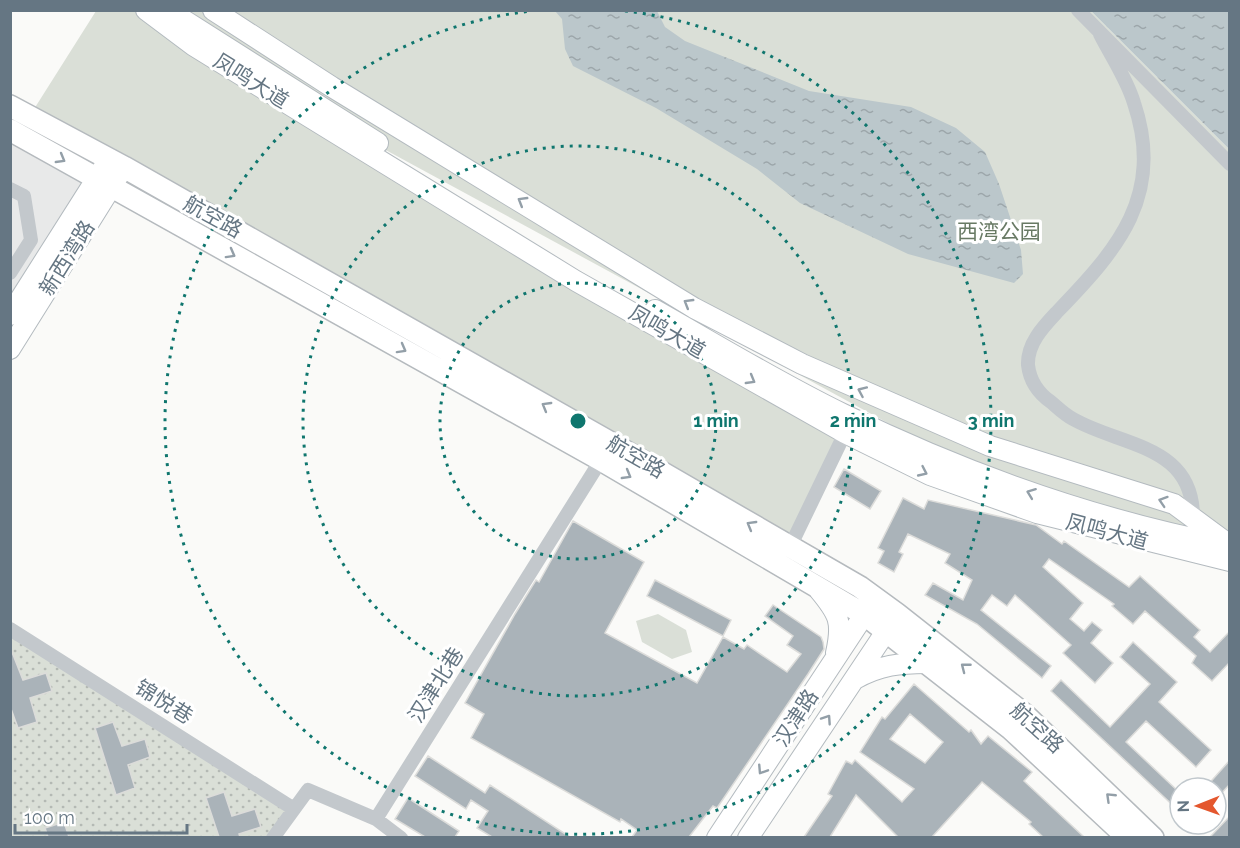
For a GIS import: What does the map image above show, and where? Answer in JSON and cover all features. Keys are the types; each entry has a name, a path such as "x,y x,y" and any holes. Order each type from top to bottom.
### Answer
{"main road":[{"name":"凤鸣大道","path":"146,10 194,46 566,274 845,433 930,475 1037,513 1230,561"},
{"name":"凤鸣大道","path":"168,10 208,38 582,269 841,413 935,456 1042,498 1192,539 1230,545"},
{"path":"213,10 332,87 694,308 802,364 990,446 1174,504 1230,545"},
{"name":"航空路","path":"10,106 116,163 601,437 790,548 870,607 1024,714 1153,837"},
{"name":"航空路","path":"10,130 601,460 816,586 870,607"},
{"name":"新西湾路","path":"10,315 116,163"},
{"name":"新西湾路","path":"10,349 103,183"},
{"path":"816,586 836,611 841,631 834,661"},
{"name":"汉津路","path":"717,837 870,607"},
{"name":"航空路","path":"892,622 927,663 1011,729 1128,837"},
{"name":"汉津路","path":"748,837 892,622"},
{"path":"853,680 876,667 896,663 927,663"}],"street":[{"path":"1077,10 1230,164"},
{"path":"1100,34 1134,103 1137,116 1144,151 1137,208 1104,262 1036,334 1028,364 1036,391 1073,419 1163,456 1183,477 1191,499 1194,519 1192,539"},
{"path":"10,189 24,196 31,240 10,273"},
{"path":"790,548 845,433"},
{"name":"汉津北巷","path":"376,819 601,460"},
{"name":"锦悦巷","path":"10,629 294,809"},
{"path":"273,837 308,790 376,819 401,837"}],"shaded area":[{"path":"11,130 111,187 11,349"}],"green space":[{"name":"西湾公园","path":"96,11 1091,11 1229,149 1229,567 943,453 209,54 845,433 790,547 29,117"},
{"path":"658,614 686,630 692,652 672,659 642,642 636,621"},
{"path":"10,631 288,809 268,837 11,837"}],"water":[{"path":"555,11 657,11 665,27 685,41 809,91 911,107 956,128 985,152 999,184 1021,250 1023,274 1014,283 908,254 800,203 757,169 656,108 573,66 565,49 562,19"},
{"path":"1091,11 1229,11 1229,149"}],"building":[{"path":"844,469 881,491 870,509 834,487"},
{"path":"903,498 924,509 928,500 1036,525 1062,544 1064,541 1129,587 1140,576 1200,630 1194,637 1210,652 1230,631 1230,662 1212,681 1192,663 1196,656 1145,611 1133,624 1112,606 1114,604 1049,559 1043,567 1083,603 1070,619 1084,631 1092,622 1102,630 1091,643 1113,663 1095,683 1063,653 1071,645 1015,595 1007,606 992,595 981,610 1051,666 1042,678 977,624 925,595 933,583 963,600 972,580 945,563 950,554 908,534 899,552 903,554 894,572 878,563 884,551 878,548"},
{"path":"573,521 644,562 605,633 697,683 723,637 744,649 747,645 787,672 801,654 787,645 793,636 765,616 773,605 821,637 823,642 824,649 717,808 713,806 689,837 632,837 637,830 621,819 620,822 471,738 484,714 465,703 515,614 536,580 539,582"},
{"path":"655,580 731,620 723,636 647,596"},
{"path":"1133,642 1177,682 1159,702 1211,750 1196,767 1146,721 1126,742 1168,782 1168,801 1051,691 1061,680 1110,727 1150,684 1120,657"},
{"path":"10,647 23,680 46,673 52,691 30,698 37,722 18,728 10,706"},
{"path":"914,684 969,732 971,730 981,744 988,736 1032,772 1024,781 1084,837 1043,837 1029,824 1031,822 982,782 932,837 898,837 856,795 830,837 804,837 832,796 828,794 846,761 852,764 855,760 902,802 914,789 860,752 882,717 885,719","holes":["910,714 943,742 925,763 890,739"]},
{"path":"113,722 122,746 145,739 150,757 128,765 135,788 116,795 95,728"},
{"path":"428,756 485,793 490,785 570,837 492,837 477,828 488,811 471,800 466,809 415,776"},
{"path":"1230,760 1230,784 1228,786 1228,776 1216,776"},
{"path":"224,792 232,816 255,809 261,827 239,834 240,837 219,837 206,798"},
{"path":"408,798 459,831 455,837 425,837 395,819"},
{"path":"1230,816 1230,837 1210,837 1228,836"},
{"path":"64,822 69,837 48,837 45,828"}]}
